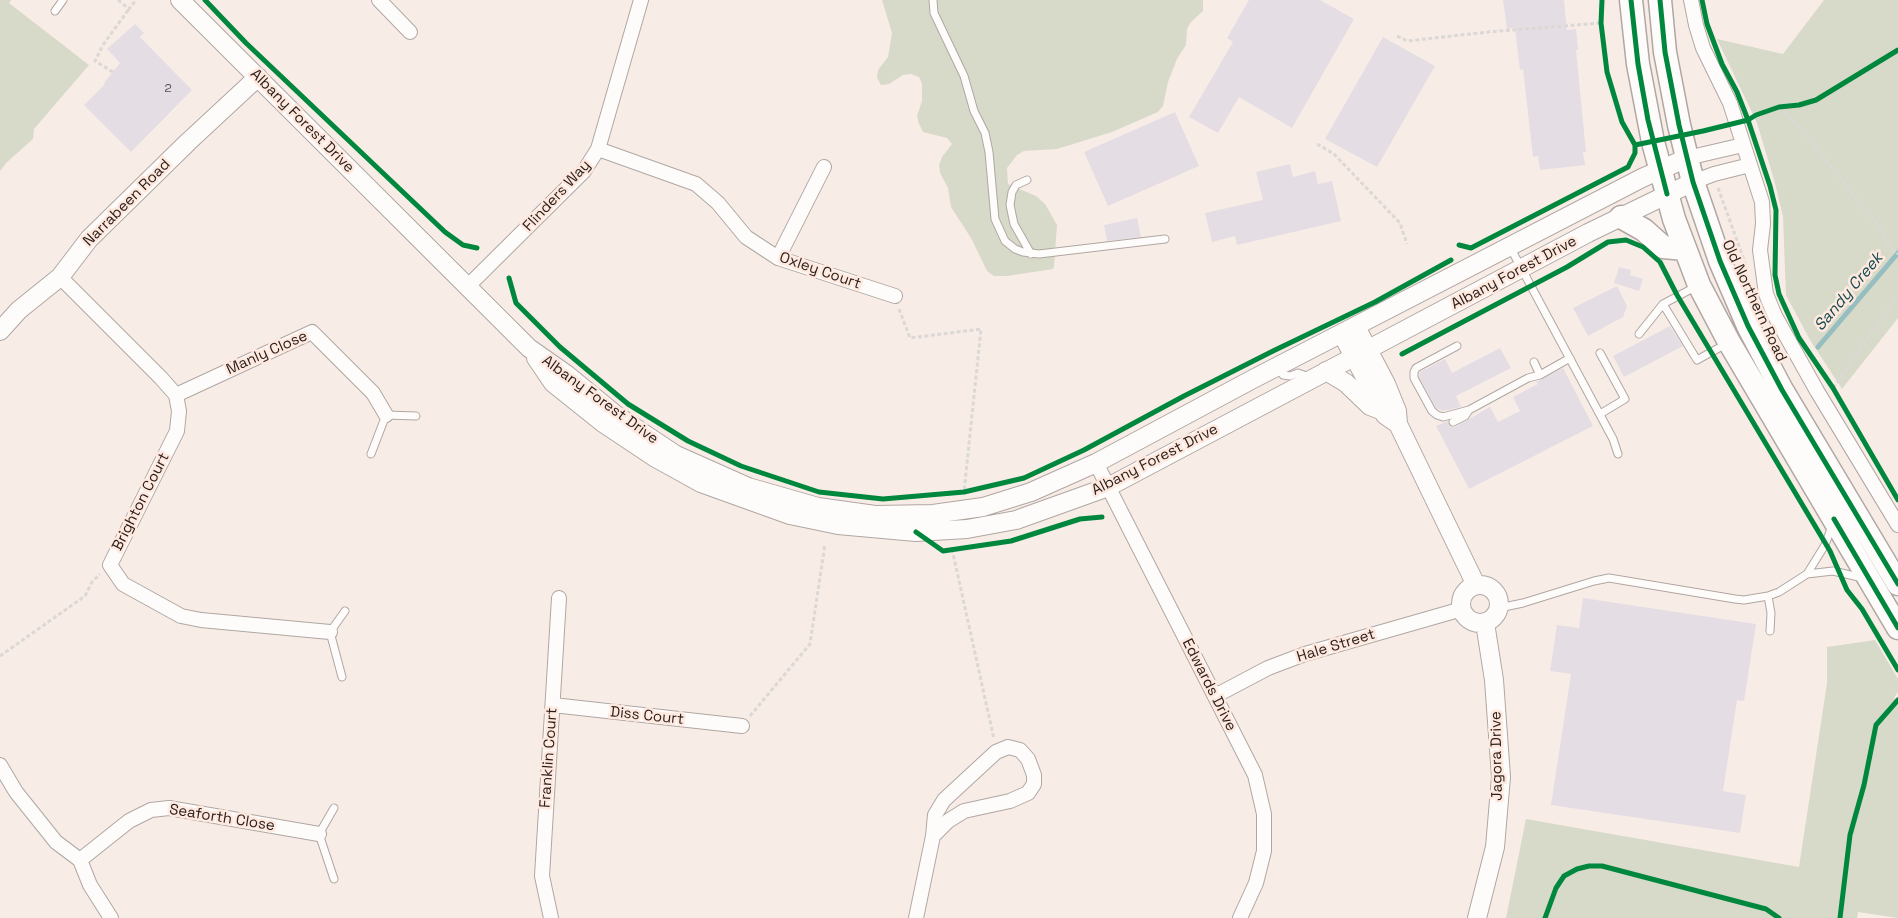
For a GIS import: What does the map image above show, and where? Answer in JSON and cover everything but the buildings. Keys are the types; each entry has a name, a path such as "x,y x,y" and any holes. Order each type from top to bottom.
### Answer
{"highway":[{"path":"1631,0 1638,64 1648,120 1667,194 1685,250 1699,285 1729,342 1898,628"},
{"name":"Old Northern Road","path":"1660,0 1666,59 1679,126 1693,182 1720,261 1748,326 1782,390 1898,584"},
{"path":"1622,217 1644,230 1663,246 1685,250"}],"street":[{"name":"Albany Forest Drive","path":"180,0 529,348 566,374 616,415 676,455 748,487 818,507 875,515 933,514 983,507 1031,492 1096,463 1660,169 1687,158"},
{"path":"379,0 410,32"},
{"name":"Flinders Way","path":"467,287 584,170 598,150 641,0"},
{"name":"Old Northern Road","path":"1691,0 1703,48 1730,103 1762,202 1761,265 1766,294 1775,316 1817,391 1898,525"},
{"name":"Narrabeen Road","path":"0,331 19,310 60,278 89,239 188,142 258,77"},
{"path":"1687,158 1743,145"},
{"name":"Oxley Court","path":"598,150 696,184 718,203 746,237 778,258 895,296"},
{"path":"1693,182 1714,174 1750,165"},
{"path":"778,258 824,167"},
{"name":"Albany Forest Drive","path":"529,348 554,383 603,423 654,457 701,483 790,515 838,525 916,532 967,529 1016,520 1108,487 1522,269 1693,182"},
{"path":"60,278 176,395"},
{"path":"1349,330 1397,411 1398,424 1476,585"},
{"name":"Manly Close","path":"176,395 312,332 373,393 386,415"},
{"path":"1362,353 1385,415 1398,424"},
{"path":"1319,375 1346,383 1370,406 1383,411"},
{"name":"Brighton Court","path":"176,395 179,411 177,431 110,565 123,584 180,616 201,620 330,632"},
{"name":"Edwards Drive","path":"1096,463 1255,776 1264,814 1264,851 1256,883 1240,918"},
{"path":"1482,584 1492,588 1497,593 1500,601 1496,615 1485,623 1473,622 1462,609 1463,594 1467,589 1476,585 1482,584"},
{"name":"Franklin Court","path":"551,918 542,876 559,598"},
{"name":"Hale Street","path":"1215,696 1268,668 1305,654 1462,609"},
{"name":"Jagora Drive","path":"1477,918 1495,847 1500,777 1494,680 1485,623"},
{"name":"Diss Court","path":"553,705 742,726"},
{"path":"916,918 933,836 935,815 944,800 996,752 1008,747 1020,750 1028,759 1034,775 1034,784 1028,793 1010,801 964,812 948,820 933,836"},
{"path":"0,765 16,792 56,842 80,860 90,885 110,918"},
{"name":"Seaforth Close","path":"80,860 129,821 152,810 169,808 319,834"}],"lane":[{"path":"54,11 63,0"},
{"path":"933,0 934,14 964,76 974,111 985,133 989,152 995,219 998,230 1005,241 1015,249 1031,254 1048,254 1164,239"},
{"path":"1027,180 1016,185 1012,192 1010,205 1014,224 1031,254"},
{"path":"1510,247 1600,414 1613,439 1618,454"},
{"path":"1639,334 1663,304 1699,285"},
{"path":"1663,304 1697,360 1729,342"},
{"path":"1457,346 1416,368 1414,372 1414,378 1432,411 1443,417 1469,410 1570,358"},
{"path":"1600,353 1625,399 1600,414"},
{"path":"1534,362 1540,375"},
{"path":"1277,367 1283,375 1290,376 1298,373 1319,375"},
{"path":"1453,422 1464,416 1469,410"},
{"path":"371,454 386,415 416,416"},
{"path":"1499,608 1609,578 1744,600 1768,596 1779,592 1806,574 1825,545 1834,519"},
{"path":"1806,574 1833,571 1868,579"},
{"path":"1768,596 1771,613 1770,631"},
{"path":"342,677 330,632 345,611"},
{"path":"334,808 319,834 334,879"}],"path":[{"path":"118,0 129,9"},
{"path":"113,72 94,61 103,45 136,0"},
{"path":"1602,15 1602,33"},
{"path":"1397,36 1407,41 1601,23"},
{"path":"1779,106 1796,124 1882,231 1888,245 1898,254"},
{"path":"1771,109 1786,106"},
{"path":"1317,144 1334,154 1400,222 1407,244"},
{"path":"1718,188 1749,276"},
{"path":"1833,388 1898,295"},
{"path":"895,296 910,338 981,329 964,492"},
{"path":"1828,380 1838,396"},
{"path":"956,493 972,491"},
{"path":"742,726 810,644 825,544"},
{"path":"943,551 962,548"},
{"path":"952,549 996,752"},
{"path":"0,656 85,596 92,582 110,565"}],"green space":[{"path":"0,0 11,0 9,3 89,65 34,129 33,139 6,163 0,171"},
{"path":"882,0 1203,0 1203,11 1191,22 1187,29 1186,45 1177,59 1168,82 1163,106 1158,112 1112,132 1057,149 1024,151 1017,155 1007,168 1008,184 1036,196 1045,204 1057,225 1054,266 1053,269 1007,276 994,276 987,271 971,238 951,207 948,188 940,173 939,165 942,157 952,144 947,138 923,132 919,124 917,116 922,101 922,84 919,77 911,74 903,75 889,84 881,85 877,78 878,70 888,57 892,33"},
{"path":"1824,0 1898,0 1898,318 1842,389 1810,340 1786,295 1783,217 1775,183 1757,123 1717,39 1783,54"},
{"path":"1875,640 1898,679 1898,692 1894,698 1898,702 1898,918 1858,912 1857,918 1506,918 1526,819 1799,867 1827,683 1827,647"}],"waterway":[{"name":"Sandy Creek","path":"1818,347 1898,253"}],"cycle path":[{"path":"205,0 246,43 445,232 463,245 477,248"},
{"path":"1459,245 1471,248 1628,167 1635,153 1635,145 1622,122 1607,72 1601,23 1602,0"},
{"path":"1631,0 1638,64 1648,120 1667,194"},
{"path":"1660,0 1665,52 1679,125 1693,182 1720,261 1748,326 1782,390 1898,584"},
{"path":"1702,0 1707,24 1722,64 1737,92 1748,120 1770,186 1776,210 1775,275 1779,294 1799,338 1833,388 1898,500"},
{"path":"1635,145 1748,120 1756,115 1779,107 1799,105 1816,100 1898,50"},
{"path":"1402,354 1567,267 1608,242 1626,240 1643,247 1660,262 1677,295 1830,551 1847,590 1862,609 1898,670"},
{"path":"509,278 516,303 560,347 628,404 688,441 741,466 819,492 883,499 964,492 1024,478 1084,450 1273,351 1375,302 1451,260"},
{"path":"916,532 943,551 1011,541 1080,519 1102,517"},
{"path":"1834,519 1898,628"},
{"path":"1840,918 1850,835 1864,785 1876,725 1898,700"},
{"path":"1545,918 1556,888 1564,876 1577,869 1589,866 1602,866 1766,909 1779,918"}]}
